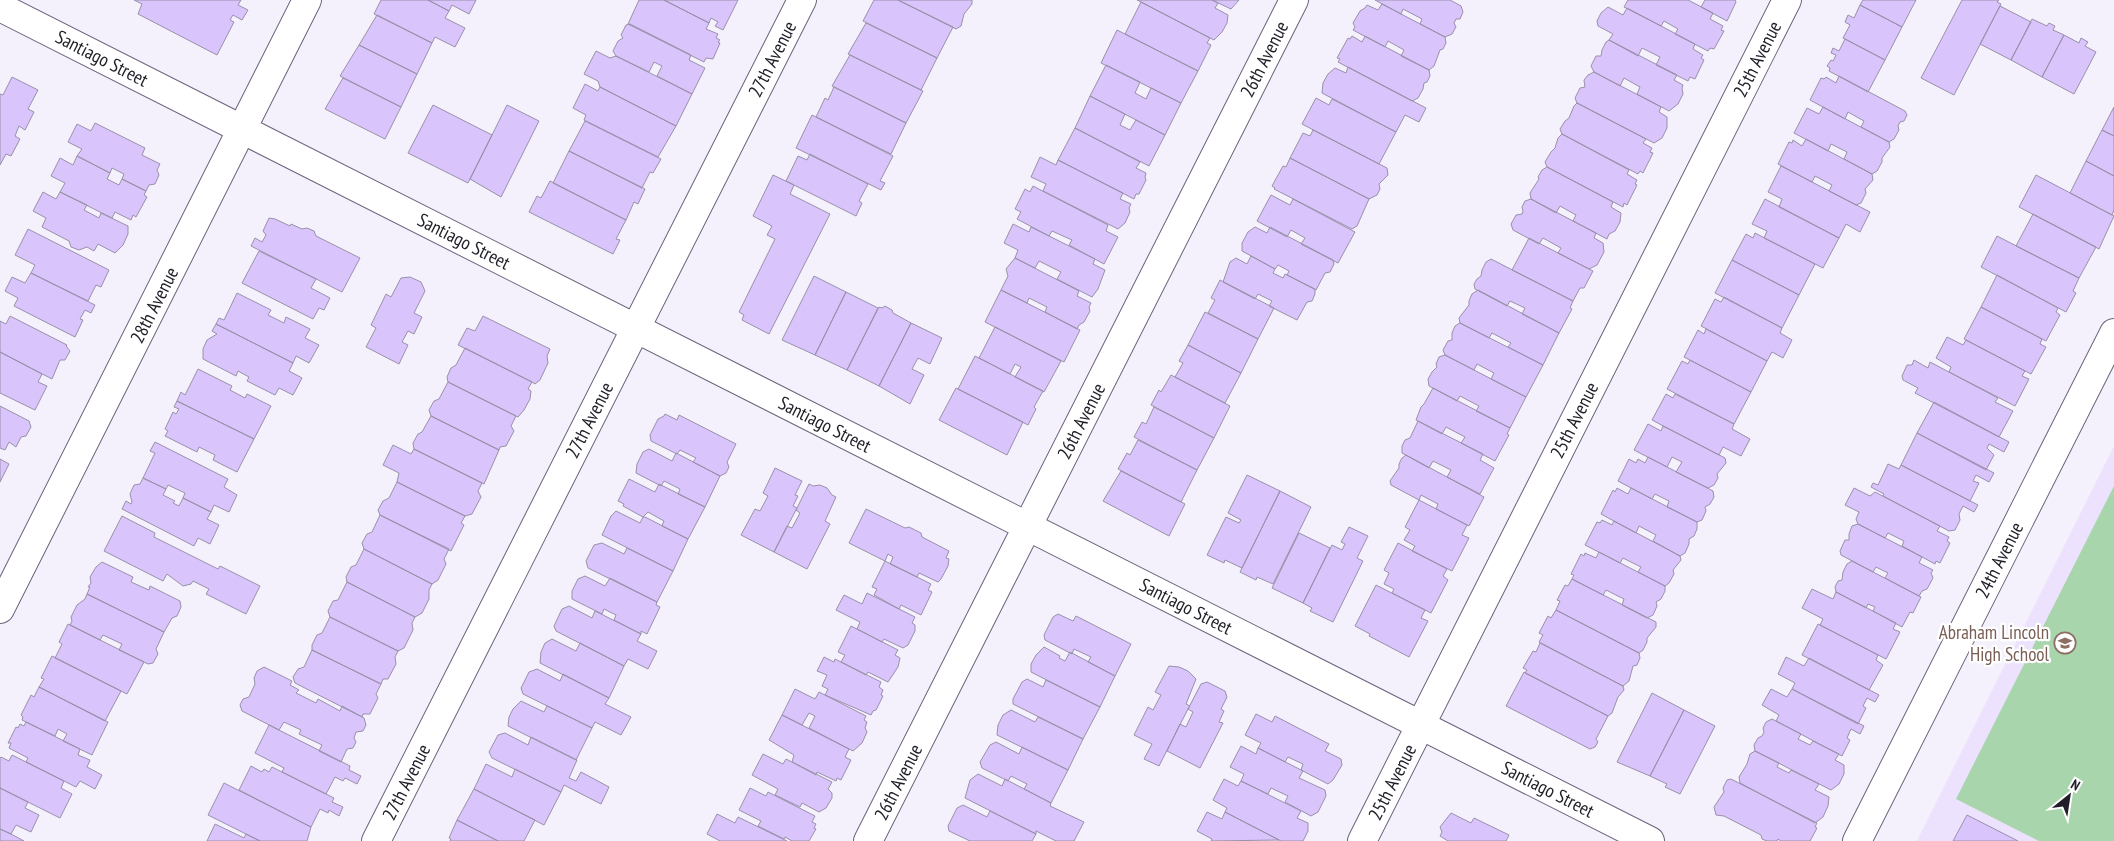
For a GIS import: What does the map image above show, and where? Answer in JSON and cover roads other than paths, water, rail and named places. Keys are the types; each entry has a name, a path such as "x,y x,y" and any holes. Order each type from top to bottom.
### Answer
{"street":[{"name":"28th Avenue","path":"0,609 307,0"},
{"name":"27th Avenue","path":"376,841 802,0"},
{"name":"26th Avenue","path":"868,841 1294,0"},
{"name":"25th Avenue","path":"1362,841 1786,0"},
{"name":"Santiago Street","path":"0,6 1650,841"},
{"name":"24th Avenue","path":"1857,841 2114,333"}],"place":[{"name":"Abraham Lincoln High School","path":"2065,643"}]}
